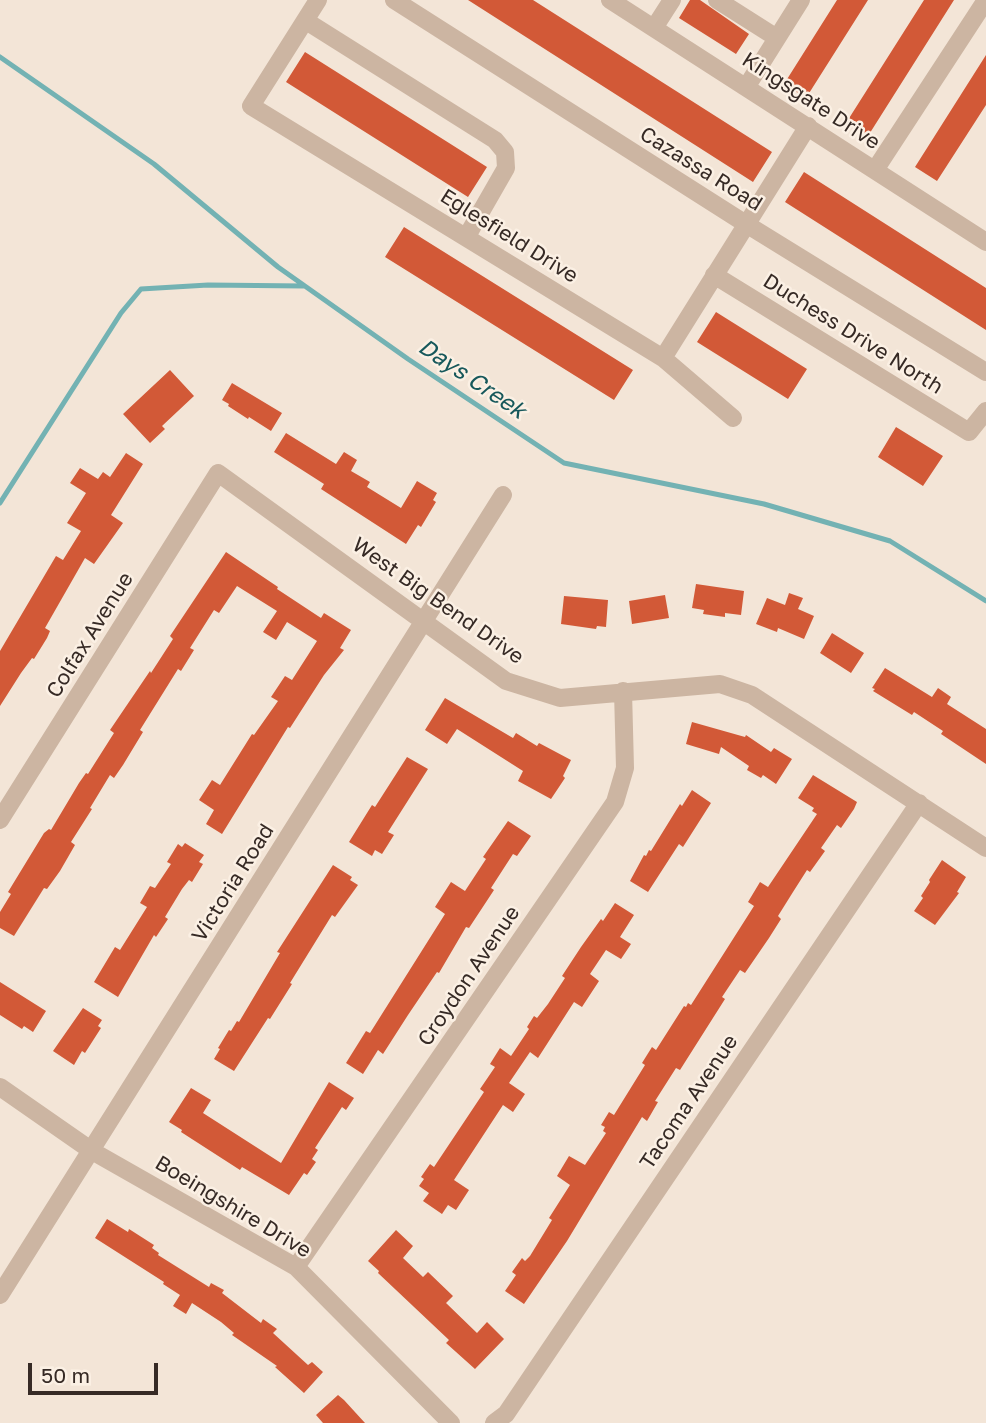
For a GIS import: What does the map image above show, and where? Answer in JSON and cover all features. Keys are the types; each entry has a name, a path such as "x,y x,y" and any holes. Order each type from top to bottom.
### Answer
{"street":[{"path":"318,0 306,21 495,140 505,152 506,168 467,236"},
{"name":"Cazassa Road","path":"394,0 746,224 986,372"},
{"name":"Kingsgate Drive","path":"610,0 986,242"},
{"path":"654,28 672,0"},
{"path":"717,0 777,38"},
{"path":"747,86 801,0"},
{"path":"875,170 986,0"},
{"name":"Eglesfield Drive","path":"306,21 251,106 663,358 733,418"},
{"path":"663,358 808,126"},
{"name":"Duchess Drive North","path":"714,275 969,432 986,411"},
{"name":"West Big Bend Drive","path":"218,473 506,681 560,698 720,684 752,695 986,848"},
{"name":"Colfax Avenue","path":"0,820 218,473"},
{"name":"Victoria Road","path":"0,1295 503,495"},
{"name":"Croydon Avenue","path":"296,1267 615,803 625,768 623,691"},
{"name":"Tacoma Avenue","path":"494,1423 506,1414 919,803"},
{"name":"Boeingshire Drive","path":"0,1087 93,1151 296,1267 451,1423"}],"building":[{"path":"468,0 533,0 772,152 753,182"},
{"path":"690,0 700,0 749,34 736,54 679,18"},
{"path":"837,0 868,0 806,98 784,84"},
{"path":"924,0 954,0 868,136 846,123"},
{"path":"305,52 487,167 468,197 286,82"},
{"path":"986,55 986,105 937,181 915,167"},
{"path":"804,172 986,288 986,330 785,202"},
{"path":"404,227 633,370 614,400 385,257"},
{"path":"716,312 807,369 788,399 697,342"},
{"path":"170,370 194,396 162,426 165,429 150,443 123,414"},
{"path":"232,383 282,413 271,431 249,417 248,419 222,400"},
{"path":"896,427 943,456 923,486 878,457"},
{"path":"286,433 336,464 344,452 357,460 351,471 370,482 367,487 401,508 417,481 437,493 433,500 436,502 421,527 418,525 406,544 321,489 324,484 274,452"},
{"path":"126,453 143,464 111,515 123,523 94,564 85,558 45,628 50,631 47,638 0,706 0,651 56,556 63,560 81,531 67,523 86,493 70,483 80,468 98,479 103,472 110,477"},
{"path":"226,552 321,618 324,613 351,630 340,648 344,650 324,675 290,728 288,727 222,834 206,824 214,810 199,800 212,780 220,785 252,734 254,735 278,701 271,697 285,676 292,680 317,641 287,622 276,640 263,632 277,611 237,586 219,613 214,610 190,648 194,650 181,671 178,669 140,730 143,732 123,765 114,778 110,775 71,842 75,845 60,871 47,889 44,888 14,936 0,928 0,912 11,894 8,892 44,833 51,830 79,783 86,773 88,774 114,733 110,730 150,671 151,673 173,639 170,636"},
{"path":"696,584 744,591 741,615 725,613 725,617 703,614 704,610 692,608"},
{"path":"789,593 803,598 798,609 814,616 804,639 778,628 777,632 756,624 767,598 785,605"},
{"path":"665,595 669,618 632,624 629,601"},
{"path":"564,596 608,600 606,627 597,626 596,629 561,624"},
{"path":"832,633 864,653 851,673 820,653"},
{"path":"885,668 932,697 938,688 951,697 947,704 986,729 986,764 914,712 912,715 873,691 875,689 872,688"},
{"path":"445,698 513,738 516,733 537,746 539,743 571,760 563,776 565,778 551,799 518,781 523,771 457,729 447,744 425,730"},
{"path":"692,722 745,737 746,735 771,752 774,748 792,759 776,784 763,775 761,778 747,770 749,766 721,747 719,754 686,744"},
{"path":"407,757 428,769 388,832 394,835 382,854 375,850 372,856 349,842"},
{"path":"813,775 857,802 854,809 841,828 837,825 821,848 825,851 810,872 807,870 778,916 781,919 769,938 745,973 740,970 680,1070 676,1068 655,1101 658,1102 647,1121 642,1117 567,1241 524,1304 505,1291 516,1275 512,1272 522,1258 525,1261 530,1256 570,1185 557,1176 569,1156 585,1165 606,1133 603,1131 605,1127 601,1125 609,1112 614,1115 645,1065 642,1063 652,1047 656,1050 684,1006 688,1003 691,1005 754,906 748,902 760,882 768,887 817,814 812,811 814,808 798,798"},
{"path":"692,790 711,803 683,847 679,844 648,892 630,881 644,855 651,851 680,804 682,806"},
{"path":"508,821 531,836 517,856 513,854 491,888 494,890 469,928 466,927 439,973 437,972 383,1054 378,1050 363,1074 346,1063 366,1031 370,1033 445,914 435,907 451,882 465,891 486,859 483,857"},
{"path":"185,843 204,855 199,862 203,864 192,882 189,880 182,889 165,917 168,919 156,937 154,935 118,997 94,982 115,947 120,950 147,907 140,903 150,886 155,888 171,864 167,862 178,844 182,847"},
{"path":"942,860 966,877 957,892 959,893 935,925 914,911"},
{"path":"333,865 352,877 350,880 358,885 335,917 332,915 290,983 292,984 234,1071 214,1059 220,1049 218,1048 229,1030 239,1022 280,953 277,952"},
{"path":"615,903 634,915 620,937 631,944 621,959 606,950 590,974 599,981 582,1007 574,1002 538,1058 530,1052 509,1083 525,1094 513,1112 503,1105 454,1180 469,1190 456,1210 448,1205 442,1214 423,1201 429,1193 419,1186 424,1179 421,1177 430,1164 434,1167 484,1092 480,1089 495,1067 490,1064 500,1048 511,1056 529,1029 527,1027 534,1016 537,1018 548,1004 581,947"},
{"path":"0,982 46,1011 33,1032 24,1026 22,1029 0,1015"},
{"path":"83,1008 102,1020 98,1026 101,1028 74,1065 53,1051"},
{"path":"329,1082 354,1098 346,1110 342,1107 315,1148 318,1150 312,1159 316,1162 307,1175 304,1173 289,1195 242,1167 240,1170 169,1122 191,1088 211,1100 203,1113 281,1163"},
{"path":"107,1219 154,1245 152,1248 158,1255 209,1287 211,1283 224,1290 222,1293 261,1323 263,1319 277,1329 273,1333 308,1365 312,1362 323,1372 304,1393 275,1367 277,1366 232,1335 234,1333 221,1322 192,1303 186,1314 173,1306 180,1295 95,1238"},
{"path":"396,1230 413,1246 403,1258 423,1277 428,1272 453,1296 446,1303 477,1333 487,1322 504,1339 475,1369 446,1343 449,1340 368,1261"},
{"path":"338,1395 365,1423 323,1423 316,1415"}],"waterway":[{"name":"Days Creek","path":"0,57 154,164 278,267 408,359 564,463 764,504 890,541 986,601"},
{"path":"0,503 121,313 141,289 208,285 304,286"}]}
